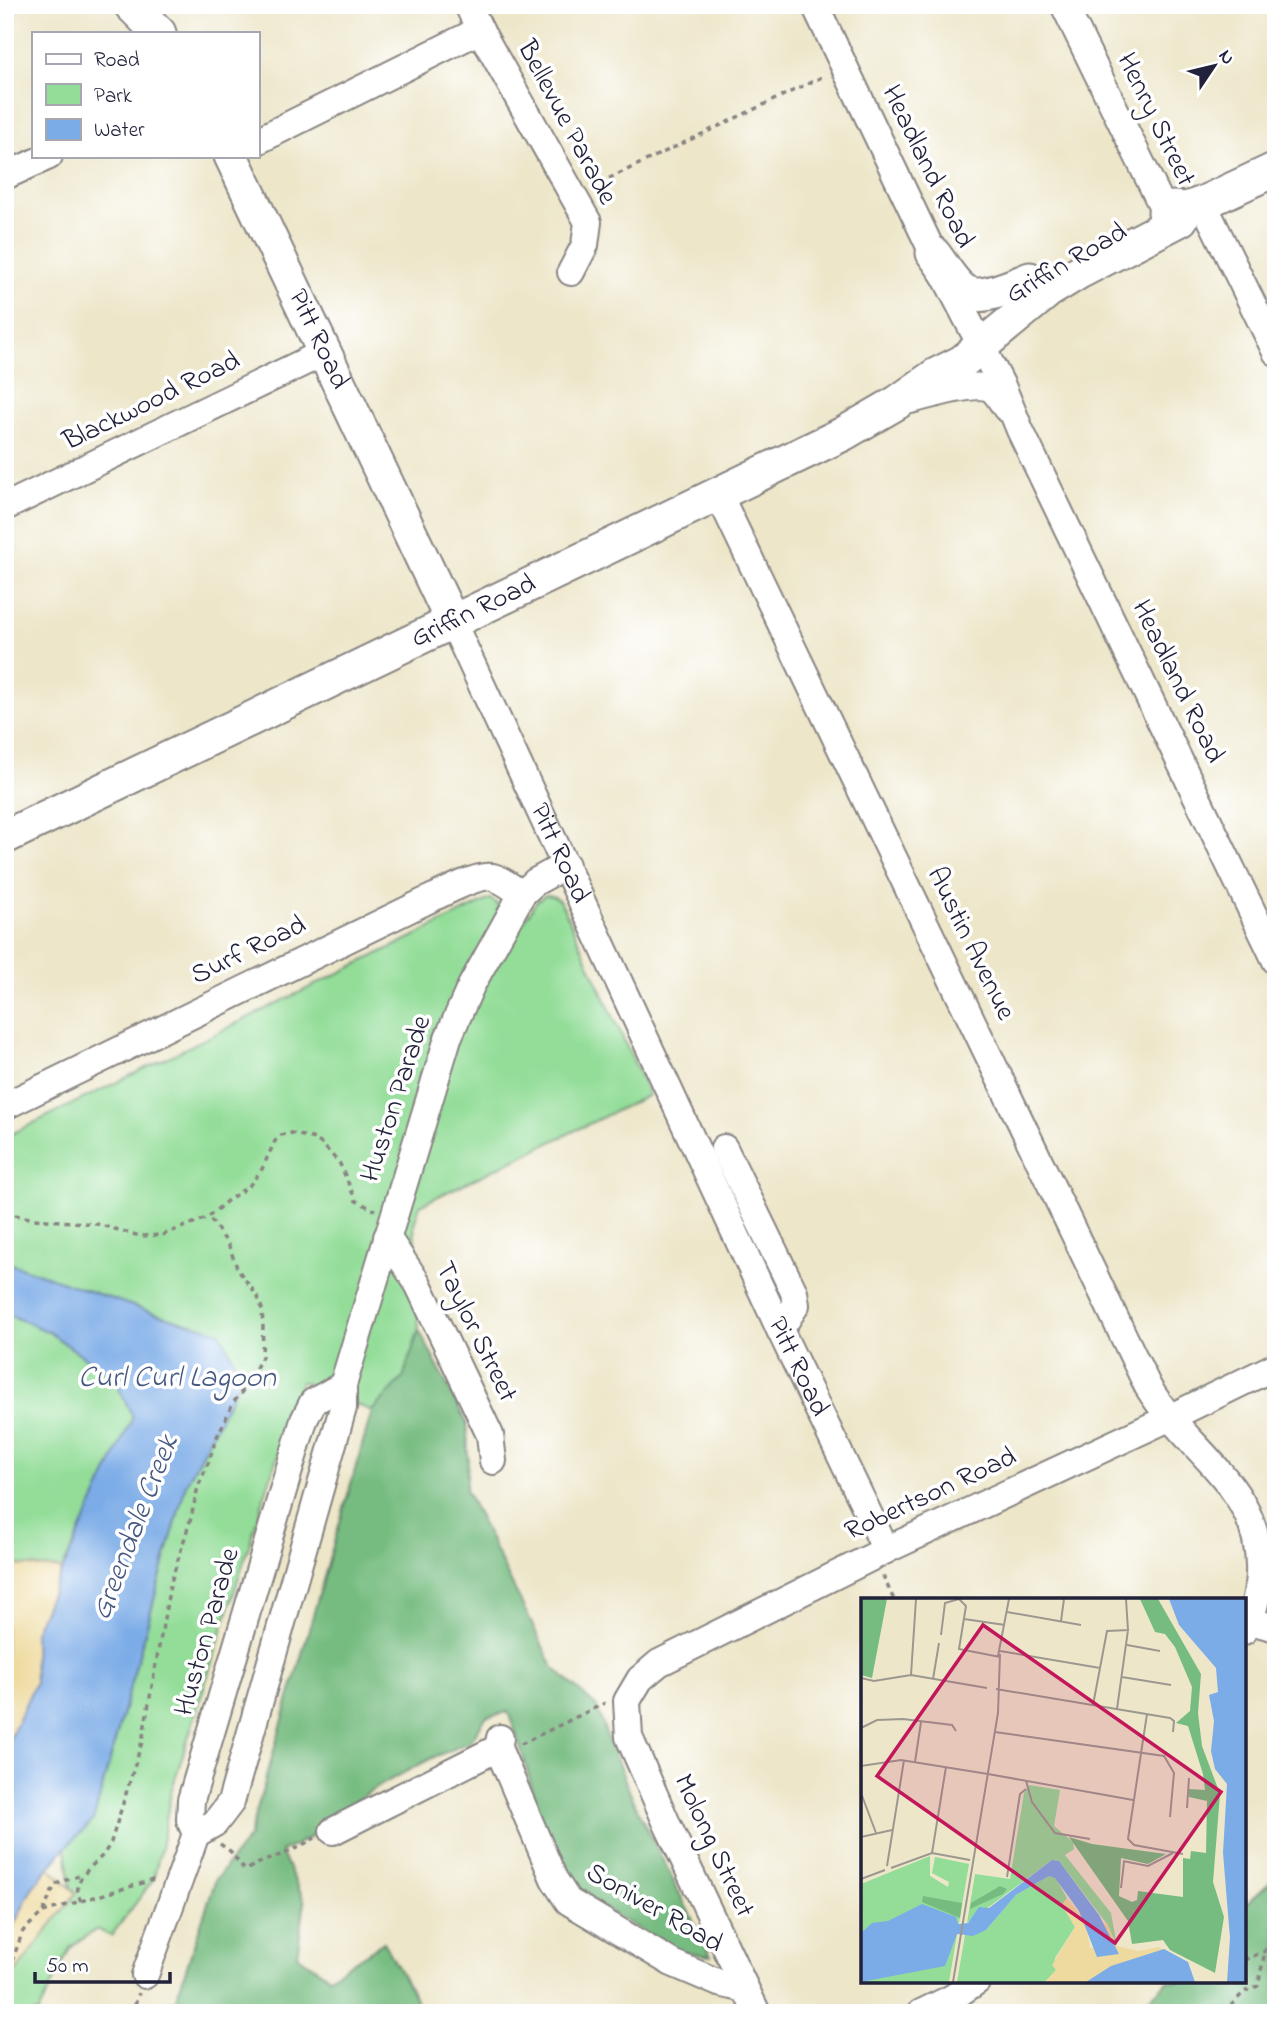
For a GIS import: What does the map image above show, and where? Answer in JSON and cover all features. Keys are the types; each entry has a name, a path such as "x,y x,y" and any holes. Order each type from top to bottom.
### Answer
{"main road":[{"path":"131,5 158,32"},
{"name":"Pitt Road","path":"232,158 452,621"},
{"name":"Griffin Road","path":"976,337 989,310 1030,279 1107,238 1181,212 1276,169"},
{"name":"Griffin Road","path":"5,837 843,434 898,402 936,375 953,350 1181,212"},
{"path":"933,253 960,287 971,294 986,294 1030,279"}],"street":[{"name":"Bellevue Parade","path":"468,5 588,222 584,245 571,272"},
{"name":"Headland Road","path":"815,5 933,253 1002,386 1020,430 1273,950"},
{"name":"Henry Street","path":"1064,5 1181,212 1276,352"},
{"path":"259,140 480,30"},
{"path":"5,176 45,158"},
{"name":"Blackwood Road","path":"5,508 325,352"},
{"name":"Headland Road","path":"898,402 968,386 983,386 996,394 1020,430"},
{"name":"Austin Avenue","path":"719,495 1148,1387 1169,1418 1234,1488 1246,1507 1260,1555 1259,1580 1247,1626"},
{"name":"Pitt Road","path":"452,621 780,1330 880,1554"},
{"name":"Huston Parade","path":"145,1975 196,1834 215,1823 230,1802 343,1408 342,1385 448,1038 471,986 522,894 535,882 566,865"},
{"name":"Surf Road","path":"5,1106 470,881 492,877 522,894"},
{"path":"724,1148 794,1292 796,1305 780,1330"},
{"name":"Taylor Street","path":"387,1237 418,1284 491,1435 493,1461"},
{"name":"Robertson Road","path":"619,1700 659,1663 880,1554 1276,1366"},
{"name":"Huston Parade","path":"196,1834 190,1821 191,1800 304,1420 313,1402 342,1385"},
{"path":"1247,1626 1276,1628"},
{"name":"Molong Street","path":"619,1700 629,1737 668,1826 757,2013"},
{"path":"322,1836 507,1743"},
{"name":"Soniver Road","path":"507,1743 554,1879 568,1901 672,1963 719,1983 745,1989"},
{"path":"921,2013 952,1998 974,1983"}],"path":[{"path":"573,195 845,66"},
{"path":"5,1213 34,1219 97,1224 140,1236 162,1235 208,1216 249,1186 262,1169 275,1141 281,1135 291,1133 315,1139 323,1145 340,1164 356,1201 374,1209"},
{"path":"81,1901 76,1888 83,1875 102,1857 111,1843 142,1742 170,1586 198,1487 216,1438 233,1403 262,1357 262,1309 258,1297 238,1270 224,1237 208,1216"},
{"path":"880,1554 893,1598"},
{"path":"507,1743 619,1700"},
{"path":"230,1851 247,1870 322,1836"},
{"path":"5,1980 23,1931 43,1912 55,1885 83,1875"},
{"path":"43,1912 153,1880"},
{"path":"1246,1958 1265,1951 1276,1939"},
{"path":"1224,2013 1244,1992 1258,1986 1265,1951"},
{"path":"129,2013 134,2007"}],"green space":[{"path":"545,895 555,897 563,907 649,1095 420,1205 414,1224 419,1330 403,1378 372,1411 301,1381 171,1792 153,1880 111,1936 97,1929 70,1948 38,2013 5,2013 5,1995 11,1978 76,1893 71,1888 66,1847 93,1821 186,1484 242,1376 219,1332 156,1314 5,1262 5,1137 490,899 523,923 536,902"},
{"path":"5,1313 47,1331 115,1378 133,1417 62,1569 5,1564"},
{"path":"419,1330 467,1424 466,1491 553,1667 597,1707 636,1807 711,1956 678,1952 576,1892 545,1834 508,1712 486,1717 470,1742 382,1784 341,1811 309,1838 281,1852 305,1902 297,1955 329,1977 384,1942 417,2002 419,2013 160,2013 175,2002 216,1879 249,1837 372,1411 403,1378"},
{"path":"1276,1877 1276,2008 1273,2013 1134,2013 1166,1983 1246,1983 1246,1904"}],"sand":[{"path":"5,1564 62,1569 34,1632 35,1683 5,1749"},
{"path":"49,1867 76,1893 11,1978 5,1995 5,1943 32,1888"}],"water":[{"name":"Curl Curl Lagoon","path":"5,1262 156,1314 220,1332 242,1376 186,1484 93,1821 66,1847 32,1888 5,1943 5,1749 35,1683 34,1632 133,1417 114,1378 47,1331 5,1313"}],"water label":[{"name":"Greendale Creek","path":"136,1528"}]}
